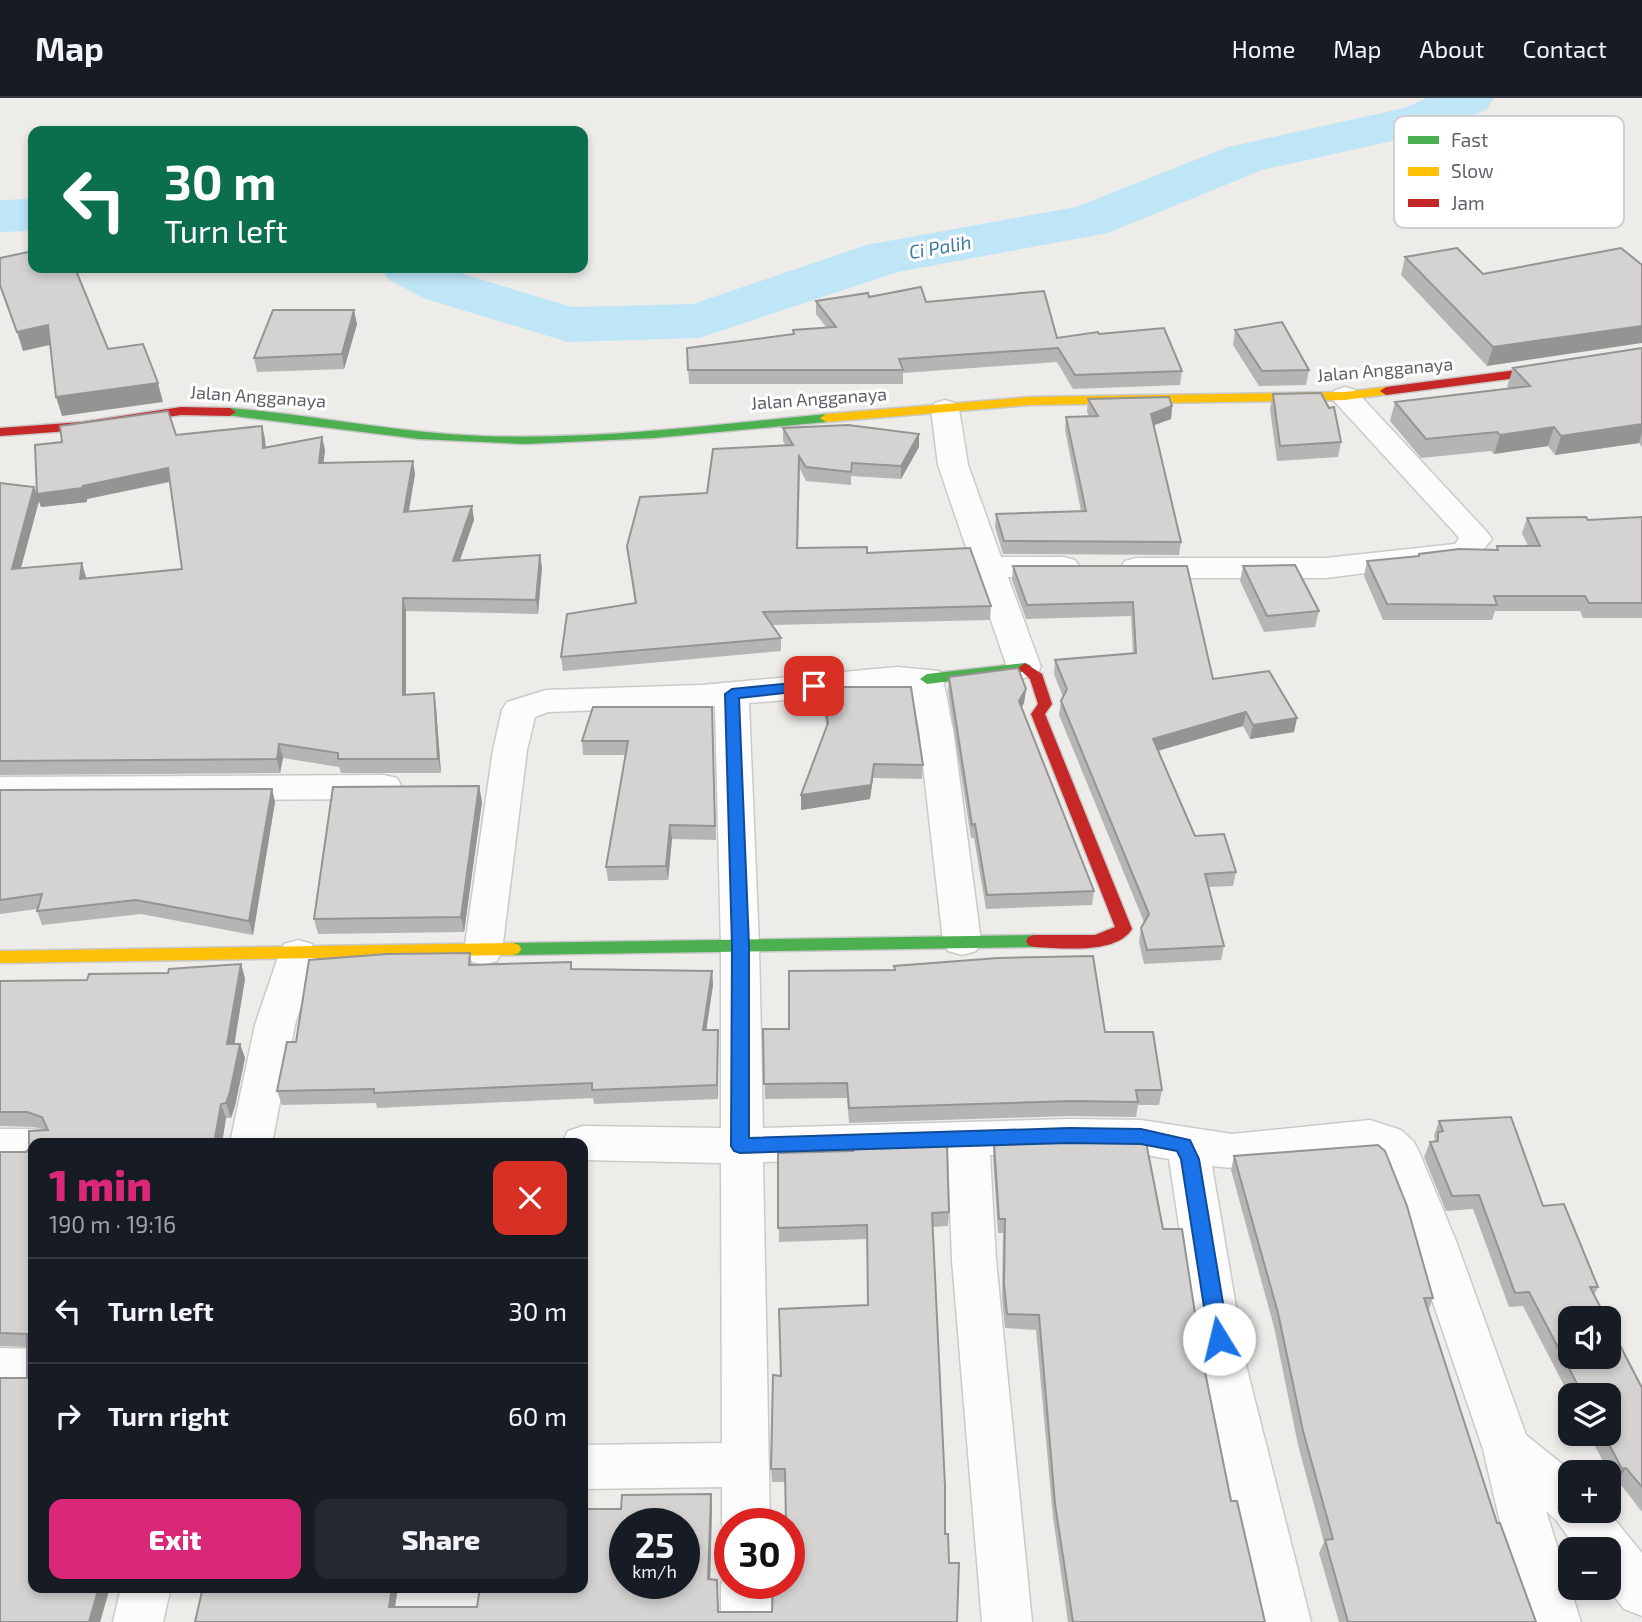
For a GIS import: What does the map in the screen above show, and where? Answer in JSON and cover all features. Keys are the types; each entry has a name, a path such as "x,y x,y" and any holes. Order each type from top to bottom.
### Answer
{"street":[{"name":"Jalan Angganaya","path":"0,432 95,424 181,411 218,411 288,415 422,436 561,441 1079,398 1231,399 1345,396 1548,370 1642,354"},
{"path":"988,567 1326,568 1464,552 1476,539 1345,396"},
{"path":"0,957 1105,940 1118,936 1124,929 1038,714 1045,704 1037,677 1024,667 953,465 945,409"},
{"path":"483,951 491,787 519,710 547,701 732,694 897,678 927,679 1024,667"},
{"path":"927,679 936,729 962,941"},
{"path":"732,694 740,946 740,1146 746,1508"},
{"path":"0,789 423,787"},
{"path":"252,1138 275,1025 298,954"},
{"path":"588,1143 740,1146 1069,1136 1141,1137 1232,1151 1370,1137 1386,1142 1399,1154 1434,1241 1507,1448 1527,1535 1556,1622"},
{"path":"968,1139 969,1209 1002,1530 1007,1622"},
{"path":"1183,1145 1190,1159 1223,1365 1286,1622"},
{"path":"0,1146 28,1146"},
{"path":"0,1368 28,1369"},
{"path":"1507,1448 1558,1490"},
{"path":"588,1467 746,1465"},
{"path":"1586,1523 1642,1592"},
{"path":"138,1622 145,1593"},
{"path":"746,1599 746,1622"}],"building":[{"path":"1457,248 1483,274 1621,248 1642,265 1642,326 1493,347 1405,257"},
{"path":"28,252 28,273 77,273 108,349 143,344 158,383 56,397 48,325 17,332 0,285 0,258"},
{"path":"921,287 926,302 1044,291 1057,338 1098,332 1164,328 1182,371 1075,375 1058,348 899,359 903,370 688,370 687,348 794,334 793,330 836,327 816,301 868,293 869,297"},
{"path":"273,310 354,310 342,354 254,358"},
{"path":"1282,322 1309,370 1262,371 1235,330"},
{"path":"1642,348 1642,424 1561,436 1554,427 1500,435 1497,432 1426,439 1395,402 1530,386 1513,368"},
{"path":"1321,393 1329,408 1334,407 1341,442 1280,446 1273,394"},
{"path":"1169,397 1172,406 1151,414 1181,542 1004,541 996,514 1086,511 1066,417 1098,416 1088,399"},
{"path":"168,411 176,435 262,426 263,448 322,437 319,463 413,461 404,512 472,506 453,561 540,555 536,600 403,598 403,695 434,693 438,759 338,759 338,753 279,744 277,759 0,761 0,483 34,487 12,569 82,563 80,579 182,569 168,468 82,488 37,494 35,445 62,442 60,426"},
{"path":"848,425 919,434 901,466 852,463 851,472 806,467 799,456 797,548 867,547 867,553 970,548 991,606 763,612 781,638 561,657 567,614 636,603 627,546 640,497 707,493 713,449 793,445 783,428"},
{"path":"1586,517 1588,520 1642,517 1642,603 1589,603 1585,596 1494,596 1497,605 1387,604 1367,561 1459,549 1498,550 1497,546 1540,546 1527,518"},
{"path":"1295,565 1319,611 1267,616 1243,566"},
{"path":"1013,566 1187,566 1213,679 1269,671 1297,718 1253,725 1246,712 1153,739 1195,836 1224,834 1236,872 1205,874 1224,946 1147,950 1141,928 1149,914 1061,701 1067,689 1055,660 1136,653 1133,602 1027,605"},
{"path":"1018,668 1026,689 1019,701 1094,891 987,895 975,824 972,825 949,677"},
{"path":"822,687 911,687 923,765 874,764 871,785 801,795 828,723"},
{"path":"593,707 712,707 715,826 670,825 666,866 606,867 628,741 582,741"},
{"path":"479,786 461,917 314,919 333,787"},
{"path":"272,789 249,921 136,900 37,911 42,894 0,900 0,790"},
{"path":"470,953 469,965 571,962 571,969 712,971 703,1030 718,1030 717,1085 592,1090 592,1083 374,1093 374,1089 277,1091 287,1042 296,1042 309,960 387,954"},
{"path":"1093,956 1105,1032 1153,1032 1162,1090 1136,1090 1138,1102 1071,1101 849,1108 847,1083 764,1084 763,1029 789,1029 789,971 895,970 894,966 998,958"},
{"path":"241,964 227,1044 240,1044 230,1092 226,1103 221,1104 215,1138 29,1138 29,1131 48,1130 42,1117 27,1112 0,1112 0,981 87,980 89,974 168,973 169,969"},
{"path":"1511,1117 1543,1206 1564,1204 1598,1287 1590,1287 1600,1306 1558,1306 1558,1347 1529,1292 1515,1293 1479,1195 1452,1196 1430,1142 1438,1141 1438,1132 1443,1131 1439,1121"},
{"path":"1146,1142 1163,1229 1182,1229 1201,1352 1231,1501 1237,1501 1265,1622 1073,1622 1055,1504 1039,1315 1007,1314 1004,1283 1005,1219 999,1219 994,1143"},
{"path":"947,1145 949,1212 932,1213 945,1534 948,1534 949,1563 959,1563 957,1622 195,1622 202,1593 391,1593 389,1607 477,1607 479,1593 588,1593 588,1509 609,1509 609,1599 700,1599 700,1508 621,1508 622,1495 711,1494 708,1579 714,1580 714,1599 718,1599 718,1612 772,1612 772,1599 805,1599 805,1508 786,1508 785,1469 771,1469 773,1375 781,1376 779,1309 868,1305 867,1225 778,1228 778,1153"},
{"path":"1378,1145 1385,1151 1407,1206 1433,1298 1424,1298 1497,1523 1500,1523 1536,1622 1348,1622 1325,1540 1333,1539 1303,1431 1278,1313 1234,1156"},
{"path":"28,1150 28,1593 97,1593 89,1622 0,1622 0,1378 27,1378 27,1334 0,1333 0,1152"},
{"path":"1621,1347 1642,1388 1642,1487 1626,1468 1622,1469 1621,1460 1617,1460 1610,1446 1621,1446 1621,1383 1577,1383 1569,1369 1621,1369"}],"waterway":[{"name":"Ci Palih","path":"1428,116 1469,98"},
{"name":"Ci Palih","path":"419,273 446,287 568,325 699,321 886,257 1089,221 1246,158 1394,125"},
{"name":"Ci Palih","path":"0,216 28,215"}],"traffic: fast":[{"path":"230,412 450,438 525,441 654,434 826,418"},
{"path":"927,679 1025,668"},
{"path":"513,949 1034,941"}],"traffic: slow":[{"path":"826,418 1029,401 1345,396 1386,391"},
{"path":"0,957 513,949"}],"traffic: jam":[{"path":"1386,391 1548,370 1642,354"},
{"path":"0,432 82,426 181,411 230,412"},
{"path":"1025,668 1037,677 1045,704 1038,714 1124,929 1117,935 1095,941 1034,941"}],"route":[{"path":"814,686 732,694 740,946 740,1146 1069,1136 1141,1137 1183,1145 1190,1159 1219,1339"}]}
